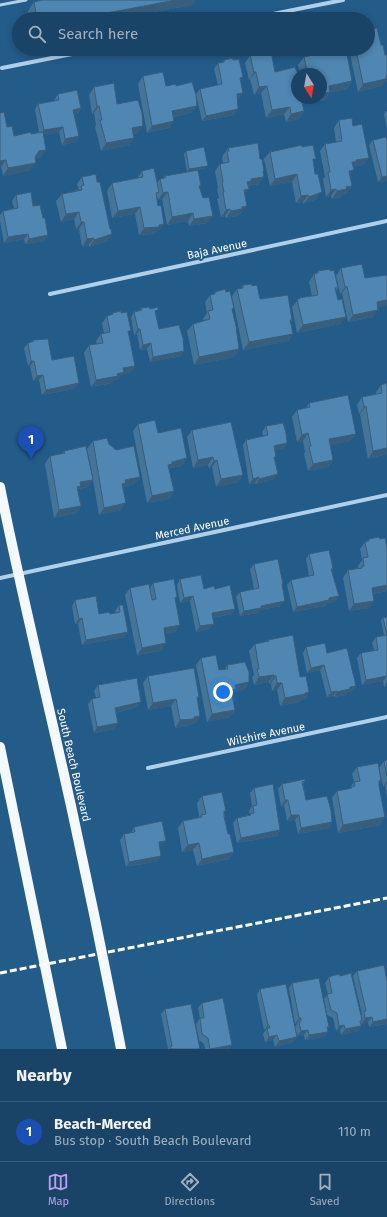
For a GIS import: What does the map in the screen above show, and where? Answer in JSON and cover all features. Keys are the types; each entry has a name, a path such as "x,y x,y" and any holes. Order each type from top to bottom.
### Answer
{"main road":[{"name":"South Beach Boulevard","path":"0,487 18,575 73,813 103,953 121,1049"},
{"path":"0,747 62,1049"}],"street":[{"path":"283,12 343,0"},
{"path":"2,68 62,56"},
{"name":"Baja Avenue","path":"50,294 387,221"},
{"name":"Merced Avenue","path":"0,578 387,495"},
{"name":"Wilshire Avenue","path":"148,768 387,717"}],"lane":[{"path":"0,5 26,0"}],"building":[{"path":"42,0 176,0 112,12 36,12 34,2"},
{"path":"375,28 377,28 381,45 383,45 385,55 387,55 387,76 386,79 363,84 357,56 375,56"},
{"path":"250,56 272,56 275,72 291,68 291,104 302,104 304,111 291,114 290,107 272,110 267,86 259,87 256,72 254,72"},
{"path":"347,56 352,81 329,86 330,92 327,93 327,68 306,68 304,57"},
{"path":"233,58 233,60 239,59 243,77 240,78 243,93 237,94 238,109 206,116 200,89 222,84 218,63"},
{"path":"163,72 166,86 176,84 176,86 192,82 196,95 197,106 172,111 174,121 152,126 143,76"},
{"path":"114,83 117,104 138,100 142,113 143,126 132,128 134,138 106,143 94,87"},
{"path":"77,90 81,108 73,110 79,136 65,139 63,127 44,130 38,104 59,100 58,94"},
{"path":"4,112 7,127 12,126 14,136 31,132 31,134 43,132 46,150 39,151 35,157 36,163 8,168 6,160 0,161 0,113"},
{"path":"352,118 353,126 362,124 369,158 352,162 354,170 349,171 352,186 346,187 347,189 337,191 336,189 331,190 328,172 330,172 325,144 342,141 339,120"},
{"path":"386,137 387,176 382,177 373,140"},
{"path":"258,143 264,177 251,179 251,181 247,182 249,189 244,190 247,206 242,207 242,209 231,211 230,209 226,210 220,164 229,162 227,151 229,151 228,148"},
{"path":"302,145 302,147 313,145 316,159 313,159 315,174 318,174 322,192 309,197 308,195 301,196 297,174 275,179 270,152"},
{"path":"204,147 208,166 189,169 186,151"},
{"path":"154,168 159,192 156,193 158,206 161,205 164,224 159,225 159,227 144,228 140,207 118,211 112,183 143,177 142,171"},
{"path":"198,170 201,186 199,186 203,198 209,197 213,216 194,219 193,213 172,217 168,192 163,193 160,179 165,178 165,176"},
{"path":"96,174 97,182 100,182 112,234 94,240 94,238 87,239 84,222 81,222 79,212 66,214 62,194 82,190 81,186 84,185 82,177"},
{"path":"31,192 33,206 40,205 43,218 45,218 48,235 29,239 28,234 8,237 3,211 18,208 16,195"},
{"path":"362,264 365,278 387,275 387,300 377,302 378,310 353,315 347,286 345,287 341,268"},
{"path":"330,269 330,271 334,270 338,288 335,288 338,300 342,299 346,317 303,325 297,299 318,295 314,274 318,273 318,271"},
{"path":"252,284 252,286 257,285 260,299 288,295 293,334 249,342 237,289 243,288 243,285"},
{"path":"225,289 226,292 230,291 234,308 232,309 239,349 199,357 193,324 210,319 208,311 213,310 210,295"},
{"path":"149,307 150,309 158,307 158,310 155,311 159,329 179,325 183,338 184,351 153,357 151,343 143,345 140,329 138,329 134,312 142,310 141,308"},
{"path":"121,311 121,313 127,312 131,331 128,331 135,366 123,368 124,372 117,374 118,376 96,380 89,345 103,343 101,334 110,332 107,316"},
{"path":"48,339 52,360 74,356 79,383 46,390 43,375 37,376 34,361 31,361 28,343 34,341 33,340"},
{"path":"387,383 387,448 373,451 366,406 364,407 362,397 382,393 381,385"},
{"path":"348,395 356,434 329,439 333,460 313,464 309,447 311,446 308,433 302,435 297,410 310,407 309,403"},
{"path":"155,420 158,433 181,428 187,458 172,462 172,464 168,465 174,491 152,496 138,424"},
{"path":"231,422 243,475 221,479 217,460 214,461 213,457 198,460 192,430"},
{"path":"283,423 287,443 274,446 276,457 274,457 278,474 253,479 246,440 268,435 266,426"},
{"path":"107,438 109,444 116,450 134,446 140,477 125,480 126,483 122,484 126,503 104,508 93,441"},
{"path":"86,446 93,480 80,482 81,486 77,487 81,506 59,510 50,456"},
{"path":"379,537 380,539 385,538 387,548 387,585 372,588 374,601 354,604 348,570 362,568 362,566 364,566 363,558 368,557 365,542 369,541 369,539"},
{"path":"329,550 333,568 331,569 339,596 329,598 329,600 297,607 291,580 314,575 309,554"},
{"path":"278,559 285,601 244,611 240,592 259,588 254,564"},
{"path":"201,575 204,589 214,586 215,589 230,585 235,609 212,613 214,624 200,626 193,596 184,598 180,579"},
{"path":"174,579 177,597 175,598 180,625 164,628 166,643 142,648 130,588 149,584 152,600 156,599 153,583"},
{"path":"96,596 99,614 120,612 119,605 123,605 128,632 86,640 82,618 79,619 75,600"},
{"path":"387,617 387,635 383,618"},
{"path":"293,635 300,677 306,676 309,692 285,698 282,683 277,683 276,676 259,677 255,644"},
{"path":"387,635 387,676 366,680 361,653 378,650 376,637"},
{"path":"325,643 327,653 347,648 356,686 350,687 350,689 331,692 324,665 311,668 306,647"},
{"path":"216,655 219,670 228,669 227,665 245,662 249,672 249,682 235,685 236,689 231,690 235,710 212,714 201,658"},
{"path":"194,668 199,697 197,697 200,716 194,717 194,719 180,720 176,699 153,703 148,676"},
{"path":"137,678 141,702 115,708 118,723 97,727 92,699 100,697 98,685"},
{"path":"387,760 387,776 384,761"},
{"path":"378,763 381,780 379,781 379,786 385,817 343,825 337,791 352,788 351,787 355,786 354,782 360,781 357,767"},
{"path":"305,779 305,781 302,782 306,800 327,796 331,810 332,822 301,828 299,815 291,815 288,800 285,800 282,784"},
{"path":"273,784 280,830 241,838 237,818 254,813 253,806 257,805 254,788"},
{"path":"222,792 226,811 224,811 224,816 234,852 202,859 199,843 188,845 183,821 202,817 201,815 206,814 202,796"},
{"path":"162,821 166,841 159,842 161,856 129,862 124,834 135,832 134,827"},
{"path":"384,965 387,981 387,1019 373,1022 372,1017 365,1018 364,1011 366,1011 357,971"},
{"path":"351,973 362,1020 360,1021 361,1026 345,1029 344,1025 339,1026 337,1013 331,1010 327,994 332,993 329,977"},
{"path":"319,978 329,1027 327,1027 328,1032 309,1035 308,1030 301,1031 299,1022 301,1021 301,1018 299,1018 292,983"},
{"path":"286,984 297,1037 279,1041 277,1035 269,1037 267,1028 270,1028 260,989"},
{"path":"223,998 232,1045 210,1049 208,1038 202,1034 200,1018 204,1018 202,1003"},
{"path":"191,1004 200,1049 171,1049 170,1047 172,1046 165,1009"}],"railway":[{"path":"0,973 387,898"}],"place":[{"name":"Beach-Merced","path":"31,459"}]}
